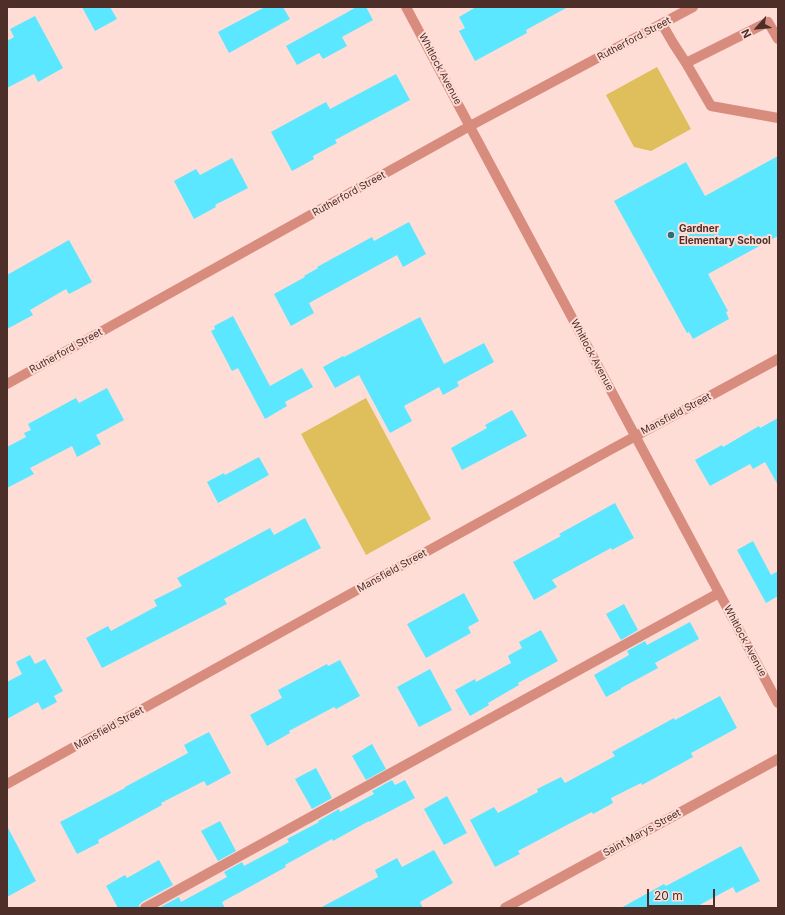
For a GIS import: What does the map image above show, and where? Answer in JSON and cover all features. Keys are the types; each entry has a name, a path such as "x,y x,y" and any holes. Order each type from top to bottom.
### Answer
{"street":[{"name":"Whitlock Avenue","path":"406,7 778,703"},
{"name":"Rutherford Street","path":"7,384 470,126 693,7"},
{"path":"686,63 768,22 778,39"},
{"path":"662,24 710,106 778,118"},
{"name":"Mansfield Street","path":"7,784 778,359"},
{"path":"145,908 719,593"},
{"name":"Saint Marys Street","path":"505,908 778,759"}],"shaded area":[{"path":"657,67 691,129 651,151 634,147 606,95"},
{"path":"366,398 431,519 366,555 301,434"}],"building":[{"path":"82,7 110,7 117,19 95,31"},
{"path":"265,7 283,7 290,19 229,53 218,32"},
{"path":"356,7 366,7 373,20 342,37 347,46 323,59 319,53 297,65 286,46"},
{"path":"476,7 568,7 526,30 527,33 475,61 459,31 465,28 459,17"},
{"path":"35,16 63,68 38,82 34,74 7,88 7,41 14,37 10,29"},
{"path":"396,74 410,100 335,140 337,143 313,156 314,159 292,171 271,132 326,102 330,109"},
{"path":"778,156 778,236 708,274 728,311 726,312 729,319 693,339 689,332 687,333 614,201 686,162 705,196"},
{"path":"232,158 248,188 215,205 216,207 194,219 174,181 196,169 200,175"},
{"path":"409,222 426,254 403,267 397,255 309,303 314,313 291,326 274,294 305,277 304,276 318,268 317,267 372,237 374,241"},
{"path":"69,240 92,282 69,294 66,289 30,310 33,315 7,329 7,275"},
{"path":"233,316 270,386 302,368 313,387 285,402 287,406 265,419 238,368 232,371 211,331 215,329 214,326"},
{"path":"420,317 444,364 484,343 494,362 457,382 459,386 443,395 439,387 404,406 412,421 390,433 359,375 335,388 323,367"},
{"path":"107,388 124,420 96,435 101,444 77,457 72,446 30,468 34,474 7,488 7,447 26,437 24,433 31,430 28,424 76,398 79,403"},
{"path":"512,410 527,436 462,470 451,448 487,428 485,425"},
{"path":"778,418 778,485 765,462 753,469 750,464 710,486 695,460 722,445 723,447 759,426 760,428"},
{"path":"259,457 269,475 218,503 207,482 224,473 225,475"},
{"path":"615,503 634,538 612,550 611,548 552,580 557,587 534,600 513,562 561,536 559,534"},
{"path":"305,518 321,548 224,599 227,604 102,668 86,638 108,626 111,631 157,606 154,600 182,586 177,578 270,528 274,535"},
{"path":"753,541 771,575 778,571 778,596 766,603 737,550"},
{"path":"464,593 479,621 468,627 471,633 426,658 407,624"},
{"path":"624,604 638,630 621,640 606,614"},
{"path":"690,622 699,639 655,663 658,668 606,697 594,675 629,655 627,651 645,641 647,645"},
{"path":"541,630 558,661 518,683 519,685 488,703 489,705 470,716 455,690 475,679 476,682 511,663 508,656 522,648 519,642"},
{"path":"30,655 35,664 45,659 63,691 54,696 57,702 42,710 38,702 7,719 7,682 22,674 16,662"},
{"path":"340,660 360,696 336,709 334,707 289,731 290,733 267,746 250,715 282,698 278,690 327,664 328,666"},
{"path":"430,669 452,710 419,727 397,687"},
{"path":"720,696 737,728 691,753 693,757 642,785 641,783 611,798 613,803 593,814 592,812 518,851 520,854 495,867 470,820 494,807 498,813 538,792 537,789 561,777 565,783 615,756 612,752 674,718 675,720"},
{"path":"209,732 231,773 207,786 204,781 161,803 162,805 98,840 99,843 77,854 60,822 188,753 184,745"},
{"path":"372,744 386,769 366,780 352,756"},
{"path":"316,768 332,798 312,809 295,779"},
{"path":"392,780 395,785 405,780 415,798 333,841 332,839 285,865 286,867 222,902 225,908 159,908 179,897 181,902 227,877 224,872 242,862 244,866 289,842 287,839 319,822 318,821 339,809 340,812 374,794 372,791"},
{"path":"447,796 467,833 444,845 424,809"},
{"path":"220,821 236,851 218,861 201,831"},
{"path":"7,826 36,881 7,897"},
{"path":"741,846 760,881 736,893 733,887 694,908 621,908 664,884 666,886"},
{"path":"434,850 453,883 420,902 423,908 320,908 378,877 375,870 397,858 402,867"},
{"path":"159,860 173,885 142,902 139,905 139,908 118,908 106,886 125,875 127,878"}],"place":[{"name":"Gardner Elementary School","path":"671,235"}]}
